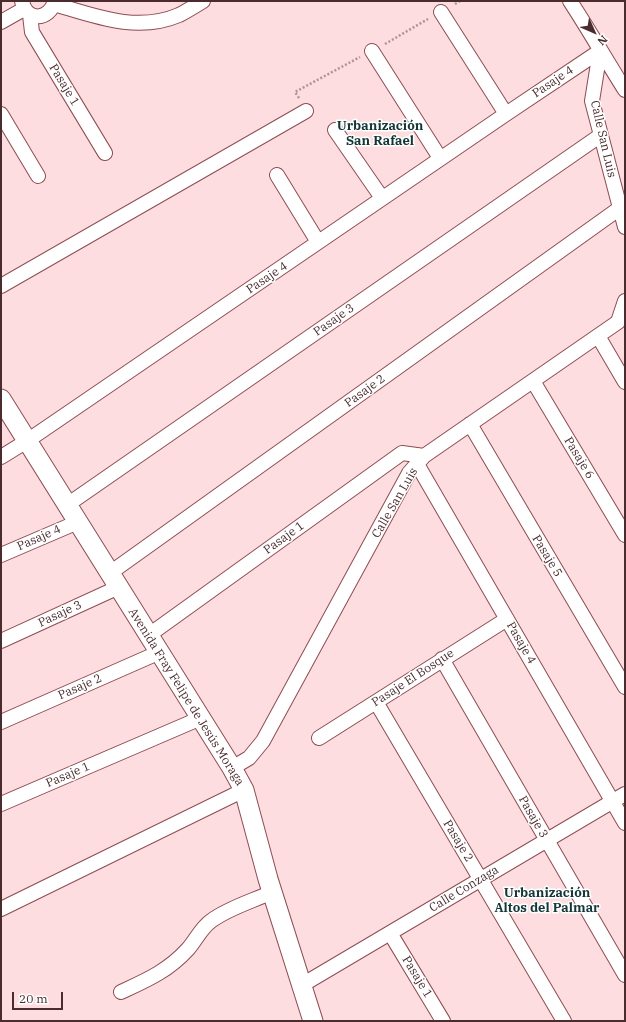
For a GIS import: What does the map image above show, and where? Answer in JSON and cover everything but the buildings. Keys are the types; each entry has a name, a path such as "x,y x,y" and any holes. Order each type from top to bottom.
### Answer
{"street":[{"path":"1,22 25,8 36,16 46,14 50,11 54,2 101,18 123,23 141,24 178,15 203,1"},
{"path":"570,1 592,34 600,51 625,90"},
{"name":"Pasaje 1","path":"25,8 32,32 105,153"},
{"path":"441,12 506,114"},
{"path":"372,51 440,158"},
{"name":"Pasaje 4","path":"1,457 27,441 440,158 600,51"},
{"name":"Calle San Luis","path":"600,51 592,101 625,227"},
{"path":"1,286 306,111"},
{"path":"1,114 38,176"},
{"path":"335,130 382,198"},
{"name":"Pasaje 3","path":"67,505 601,135"},
{"path":"277,175 318,242"},
{"name":"Pasaje 2","path":"115,580 620,208"},
{"name":"Calle San Luis","path":"232,768 249,758 263,741 410,473 421,460 470,424 618,322 625,301"},
{"path":"598,336 625,382"},
{"name":"Pasaje 6","path":"533,380 625,535"},
{"name":"Avenida Fray Felipe de Jesús Moraga","path":"1,398 232,768 244,790 272,892 313,1021"},
{"name":"Pasaje 5","path":"470,424 625,687"},
{"name":"Pasaje 1","path":"149,635 402,453 421,460"},
{"name":"Pasaje 4","path":"421,460 507,619 625,823"},
{"name":"Pasaje 4","path":"1,555 78,522"},
{"name":"Pasaje 3","path":"1,641 115,580"},
{"name":"Pasaje El Bosque","path":"319,738 507,619"},
{"name":"Pasaje 2","path":"1,722 160,652"},
{"name":"Pasaje 3","path":"442,659 625,975"},
{"name":"Pasaje 2","path":"376,702 564,1021"},
{"name":"Pasaje 1","path":"1,804 201,718"},
{"path":"1,909 244,790"},
{"name":"Calle Conzaga","path":"302,984 625,794"},
{"path":"121,992 153,978 166,969 189,948 203,928 214,918 272,892"},
{"name":"Pasaje 1","path":"390,933 443,1021"}],"district":[{"name":"Urbanización San Rafael","path":"380,134"},
{"name":"Urbanización Altos del Palmar","path":"547,900"}]}
